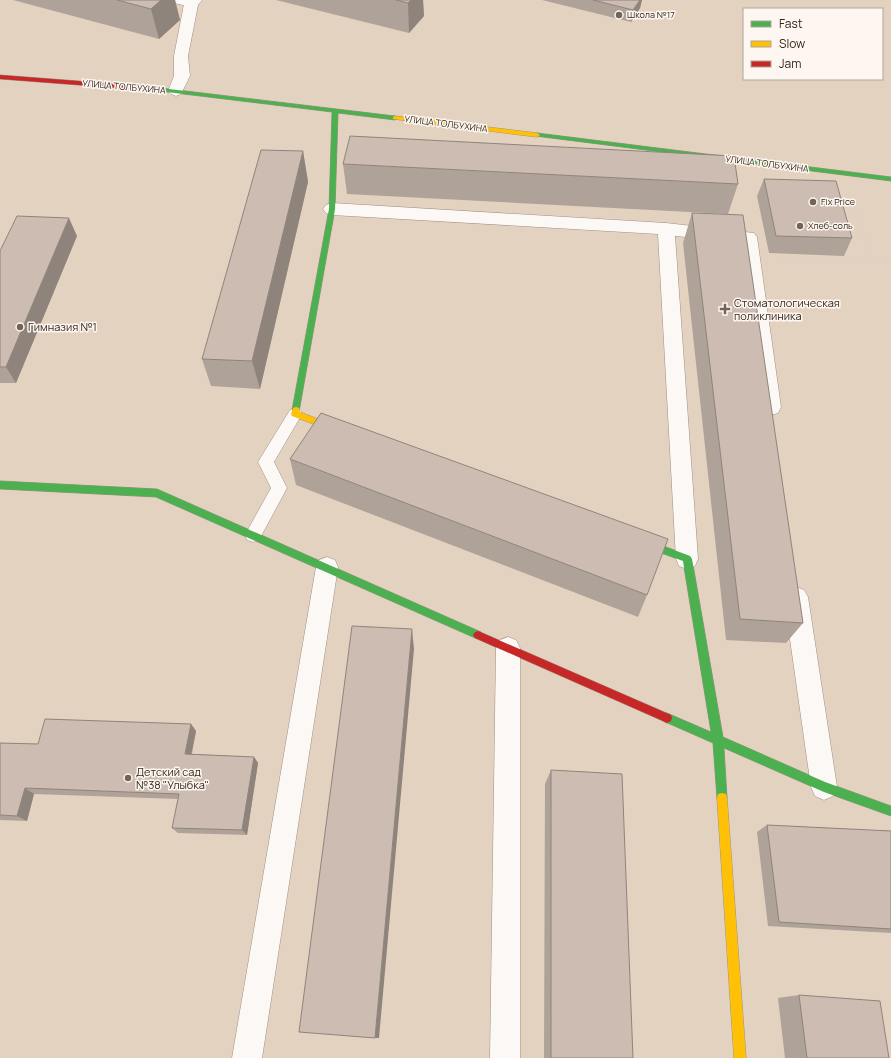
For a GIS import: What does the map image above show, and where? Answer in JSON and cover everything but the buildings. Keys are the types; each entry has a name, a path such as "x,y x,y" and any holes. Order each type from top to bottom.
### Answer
{"street":[{"path":"176,91 182,76 181,56 193,2"},
{"name":"УЛИЦА ТОЛБУХИНА","path":"0,77 176,91 891,179"},
{"path":"335,111 332,209 294,414 354,436"},
{"path":"332,209 666,229 748,237 773,424"},
{"path":"666,229 687,559 718,741 740,1058"},
{"path":"0,485 157,493 824,787 891,811"},
{"path":"628,537 687,559"},
{"path":"247,1058 327,568"},
{"path":"794,582 824,787"},
{"path":"505,1058 508,648"}],"lane":[{"path":"174,0 193,2"},
{"path":"253,535 280,488 266,462 294,414"}],"path":[{"path":"844,173 872,262"},
{"path":"751,260 891,263"}],"traffic: fast":[{"path":"144,88 395,118"},
{"path":"296,410 332,209 335,111"},
{"path":"537,135 891,179"},
{"path":"0,485 157,493 478,635"},
{"path":"637,540 687,559 718,741 722,798"},
{"path":"667,718 824,787 891,811"}],"traffic: slow":[{"path":"395,118 537,135"},
{"path":"296,410 295,414 343,432"},
{"path":"722,798 740,1058"}],"traffic: jam":[{"path":"0,77 144,88"},
{"path":"478,635 667,718"}],"place":[{"name":"Школа №17","path":"619,15"},
{"name":"Fix Price","path":"813,202"},
{"name":"Хлеб-соль","path":"800,226"},
{"name":"Стоматологическая поликлиника","path":"725,309"},
{"name":"Гимназия №1","path":"20,327"},
{"name":"Детский сад №38 \"Улыбка\"","path":"128,778"}]}
